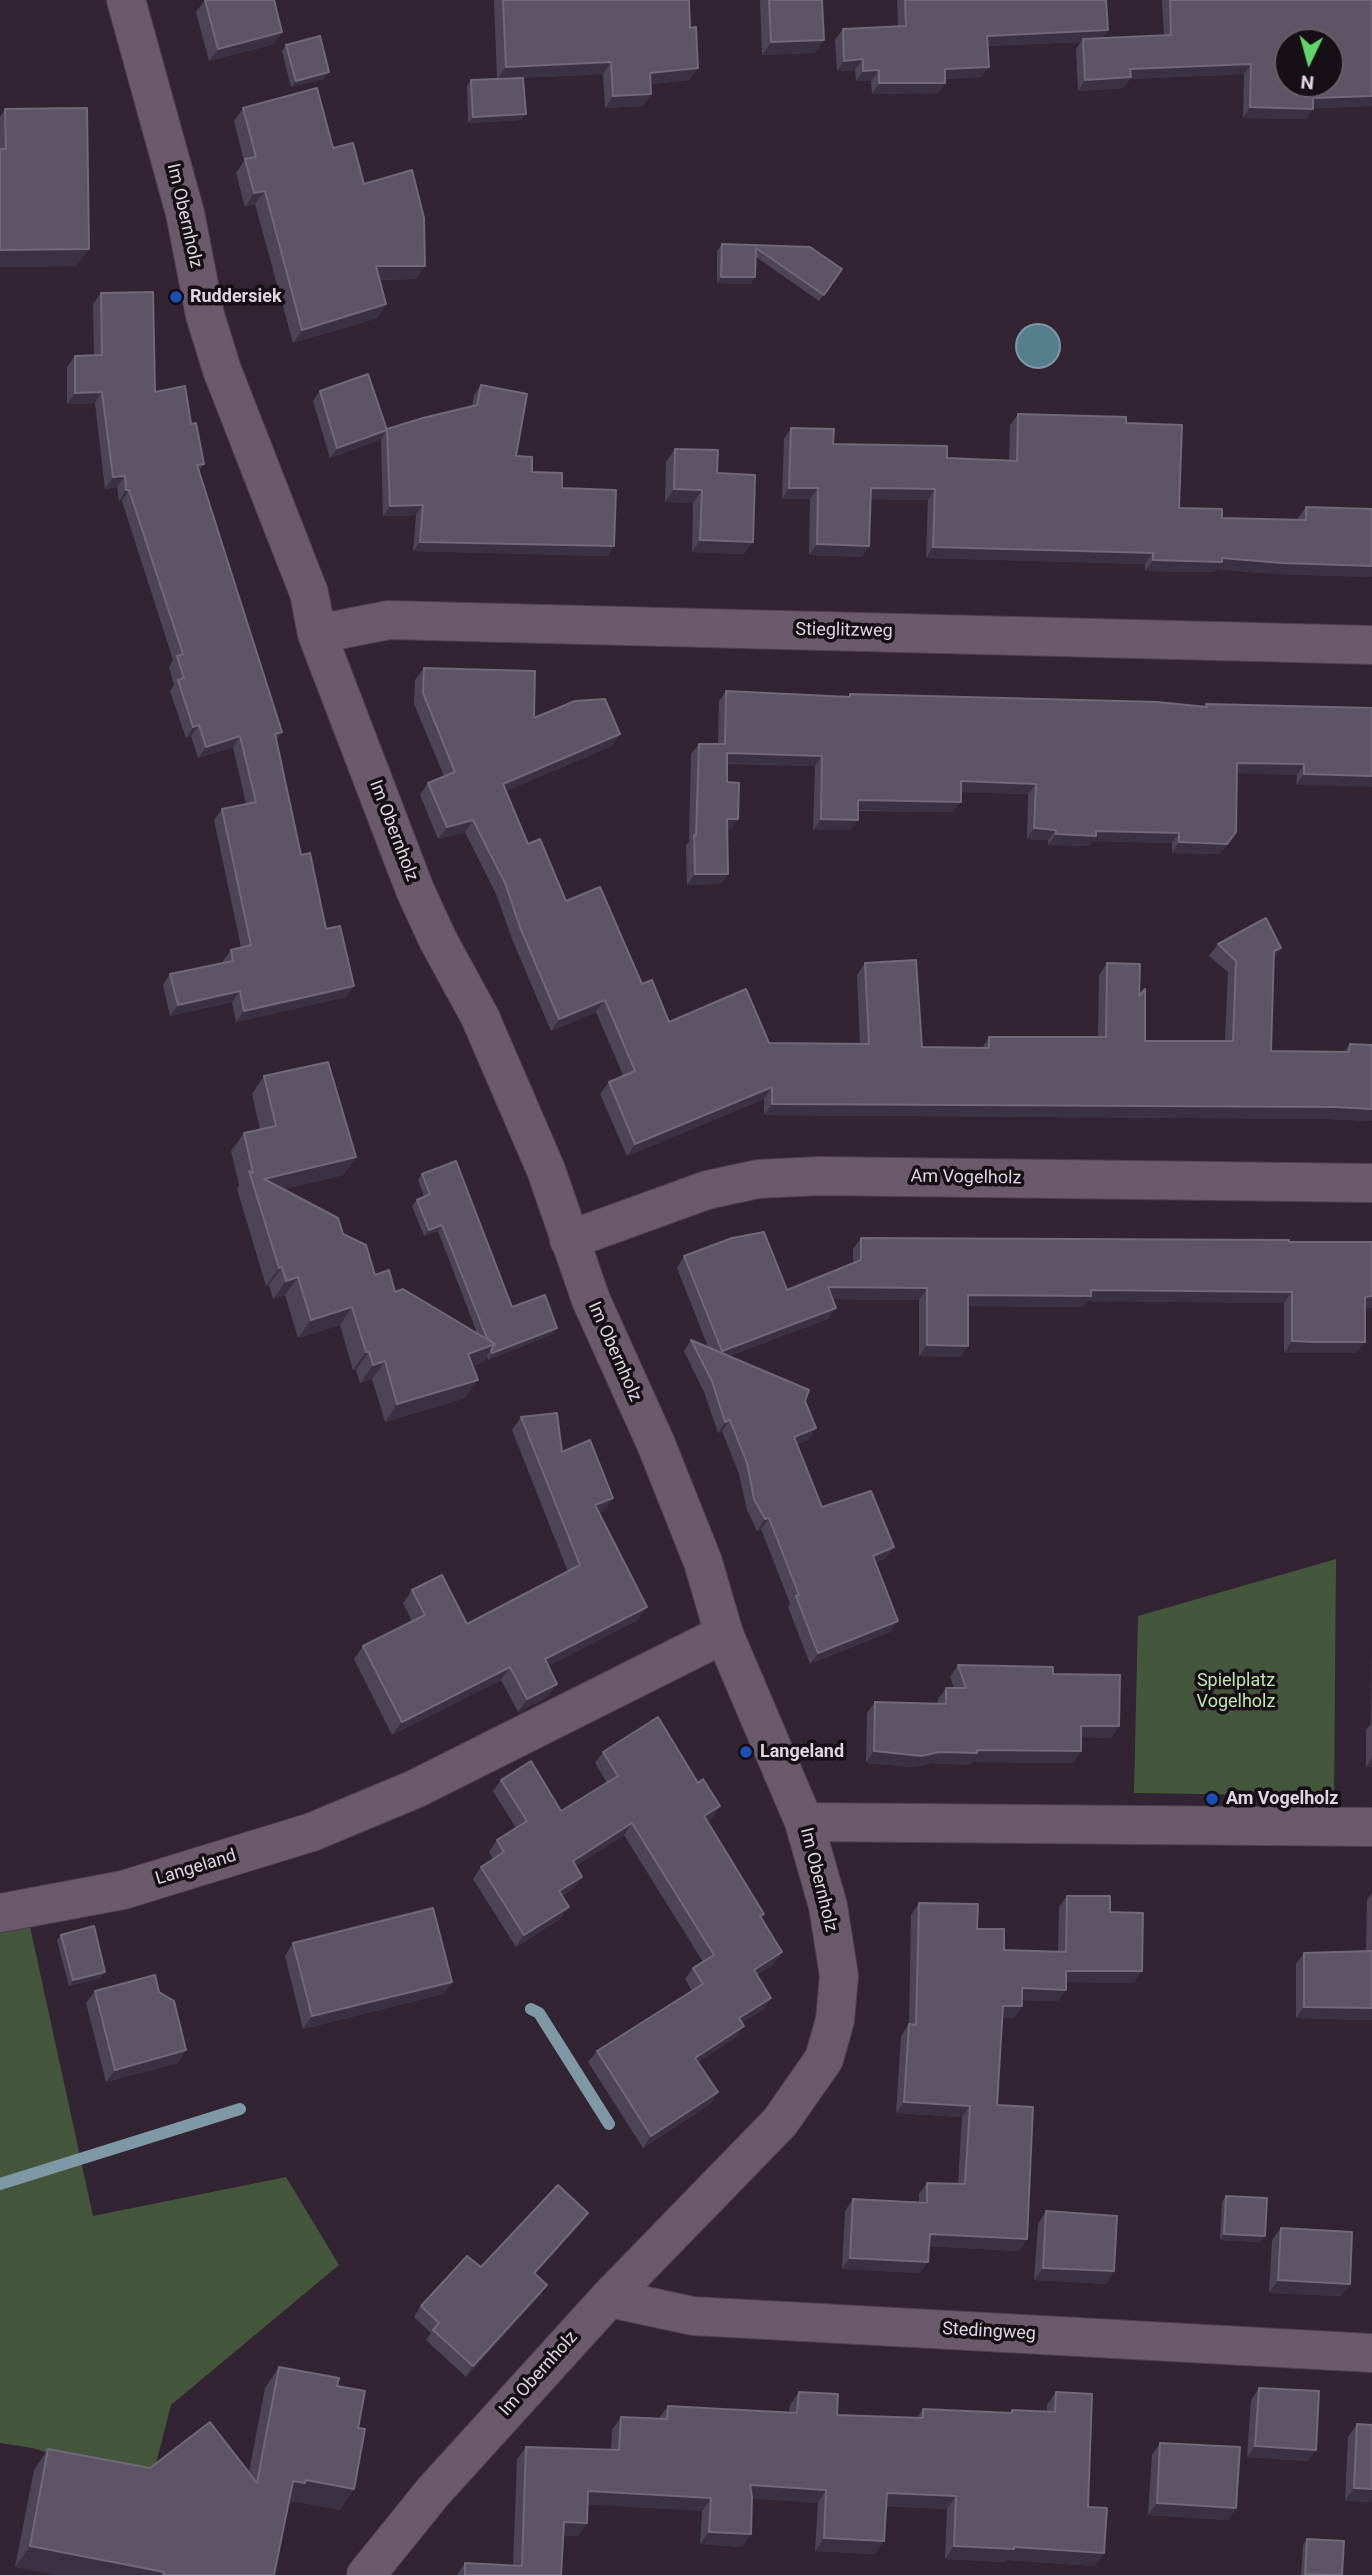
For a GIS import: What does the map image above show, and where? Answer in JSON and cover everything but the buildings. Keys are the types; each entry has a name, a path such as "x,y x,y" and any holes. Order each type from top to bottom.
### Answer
{"street":[{"name":"Im Obernholz","path":"126,0 186,213 205,315 222,370 309,593 317,634 415,890 438,940 480,1017 546,1170 569,1240 609,1344 656,1444 703,1562 724,1633 804,1822 828,1906 839,1976 835,2020 824,2059 780,2122 609,2298 433,2492 366,2575"},
{"name":"Stieglitzweg","path":"317,634 389,620 1372,645"},
{"name":"Am Vogelholz","path":"569,1240 707,1190 758,1179 820,1176 1372,1183"},
{"name":"Langeland","path":"0,1913 123,1890 312,1832 415,1789 724,1633"},
{"path":"804,1822 1372,1827"},
{"name":"Stedingweg","path":"609,2298 693,2316 1372,2353"}],"green space":[{"name":"Spielplatz Vogelholz","path":"1336,1559 1334,1796 1134,1793 1138,1616"},
{"path":"29,1922 93,2216 286,2177 339,2265 171,2405 151,2483 32,2448 0,2443 0,1926"}],"water":[{"path":"1038,324 1054,330 1060,346 1054,362 1038,368 1022,362 1016,346 1022,330"}],"waterway":[{"path":"531,2009 539,2013 609,2124"},
{"path":"0,2184 240,2109"}],"place":[{"name":"Ruddersiek","path":"176,297"},
{"name":"Langeland","path":"746,1752"},
{"name":"Am Vogelholz","path":"1212,1799"}]}
